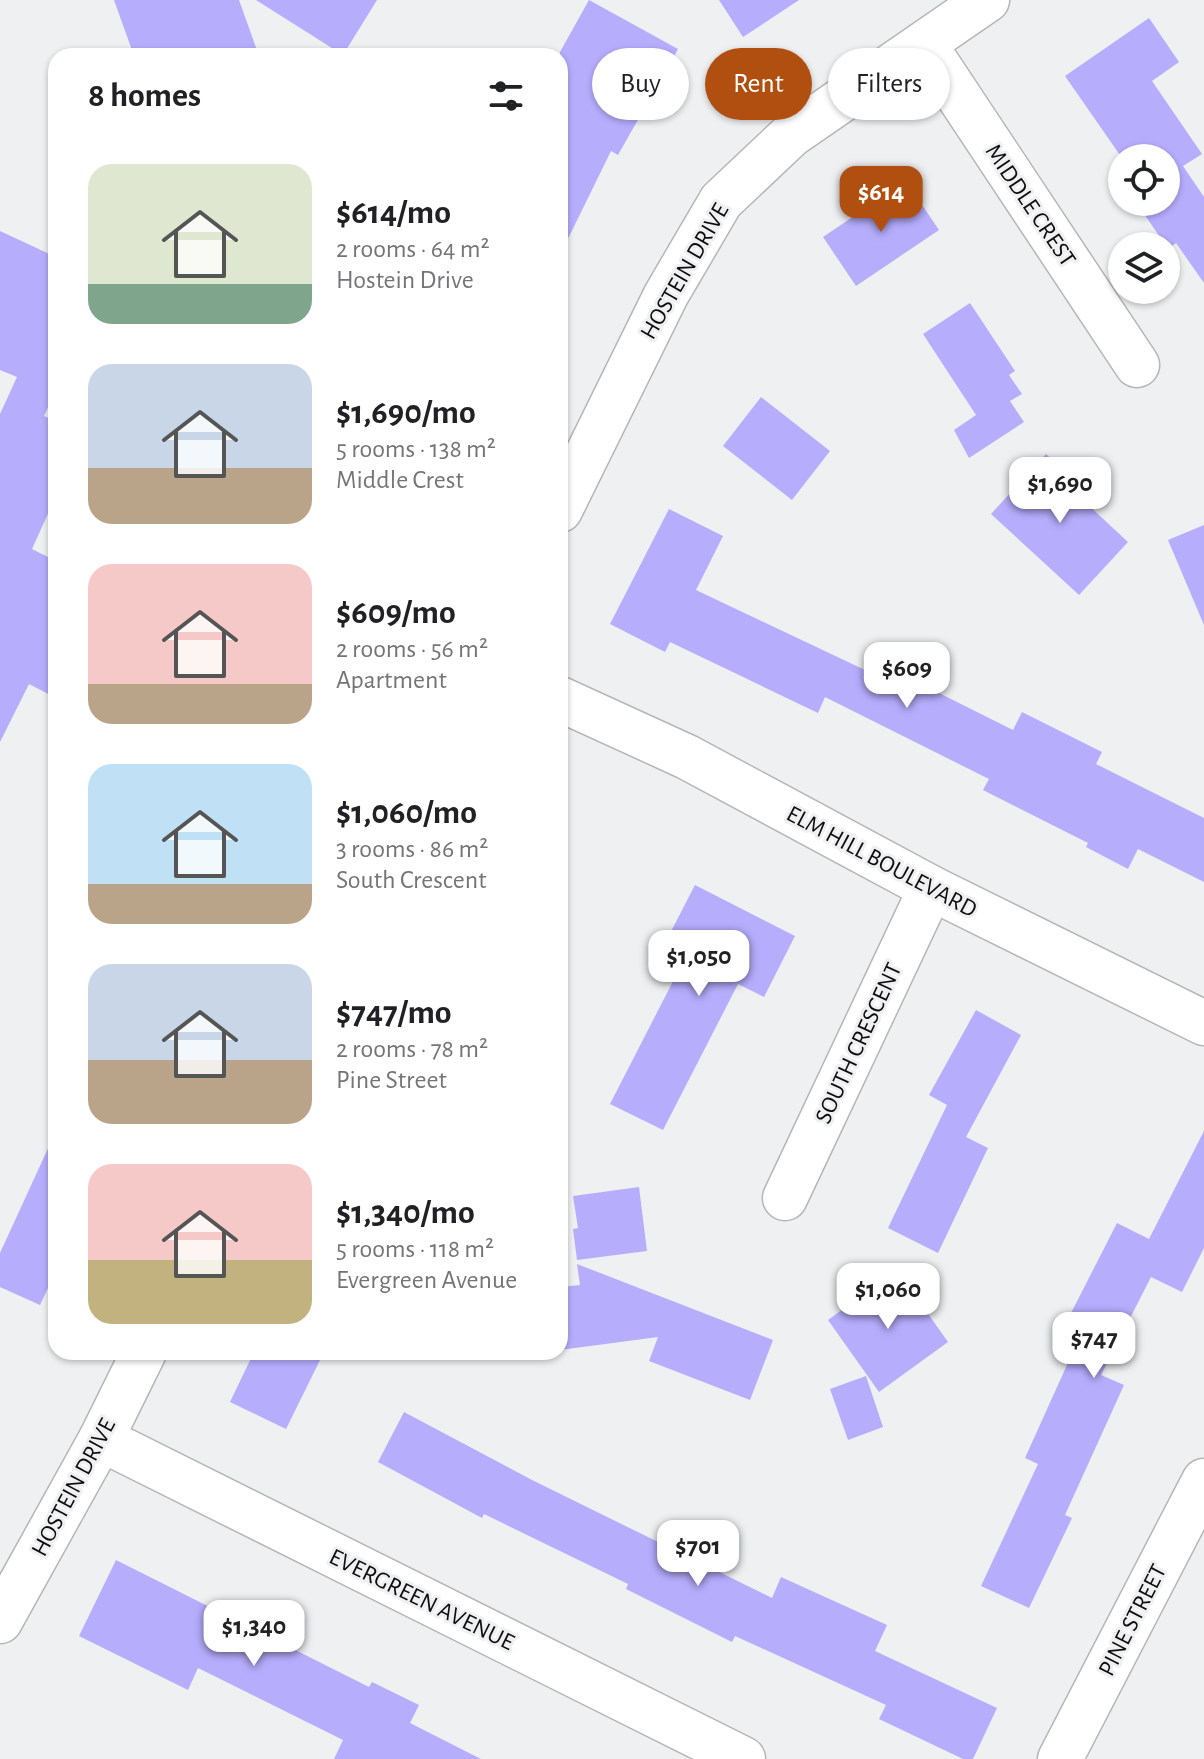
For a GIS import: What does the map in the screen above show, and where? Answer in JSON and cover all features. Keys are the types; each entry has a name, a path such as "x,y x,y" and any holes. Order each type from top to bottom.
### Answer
{"street":[{"name":"HOSTEIN DRIVE","path":"568,494 666,295 721,201 791,135 987,0"},
{"name":"MIDDLE CREST","path":"924,44 1137,365"},
{"name":"ELM HILL BOULEVARD","path":"568,703 687,757 931,888 1204,1023"},
{"name":"SOUTH CRESCENT","path":"785,1198 931,888"},
{"name":"HOSTEIN DRIVE","path":"0,1621 101,1439 140,1360"},
{"name":"EVERGREEN AVENUE","path":"101,1439 743,1759"},
{"name":"PINE STREET","path":"1060,1759 1204,1481"}],"building":[{"path":"114,0 239,0 256,48 131,48"},
{"path":"256,0 377,0 347,48 332,48"},
{"path":"589,0 676,48 592,48 592,120 638,120 618,155 611,151 568,239 568,48 562,48"},
{"path":"719,0 799,0 743,37"},
{"path":"1149,18 1179,62 1152,81 1202,154 1183,166 1204,197 1204,283 1180,249 1180,232 1156,232 1146,216 1180,216 1180,144 1112,144 1065,76"},
{"path":"906,181 939,230 856,286 823,237"},
{"path":"0,231 48,253 48,407 44,416 48,418 48,514 32,549 48,557 48,694 29,684 0,742 0,414 17,377 0,370"},
{"path":"970,303 1015,371 1009,375 1022,394 1010,401 1024,422 969,458 954,430 976,415 923,334"},
{"path":"761,397 830,451 792,500 723,446"},
{"path":"1046,454 1090,496 1085,502 1128,542 1079,595 991,514"},
{"path":"669,509 723,536 696,590 884,679 889,668 1013,730 1022,712 1102,752 1096,764 1204,818 1204,882 1138,849 1128,869 1086,847 1088,843 983,790 989,779 825,697 818,713 670,642 665,652 610,624"},
{"path":"1204,525 1204,625 1168,540"},
{"path":"695,885 795,936 764,997 738,984 663,1130 610,1104 686,956 664,945"},
{"path":"976,1010 1021,1035 966,1137 988,1148 938,1253 888,1228 947,1105 929,1095"},
{"path":"1204,1131 1204,1248 1182,1292 1151,1277 1101,1375 1124,1385 1065,1515 1072,1518 1029,1608 981,1586 1038,1464 1025,1458 1085,1325 1069,1317 1117,1223 1149,1239"},
{"path":"48,1148 48,1288 40,1305 0,1287 0,1253"},
{"path":"639,1187 647,1251 577,1260 573,1229 578,1228 573,1196"},
{"path":"577,1264 773,1340 750,1400 649,1361 658,1337 568,1349 568,1286 580,1285"},
{"path":"897,1270 948,1342 879,1392 828,1320"},
{"path":"250,1360 320,1360 286,1429 230,1402"},
{"path":"866,1376 883,1427 848,1440 830,1389"},
{"path":"404,1412 532,1480 772,1598 781,1577 887,1625 875,1651 997,1708 973,1759 963,1759 879,1719 886,1705 735,1636 732,1642 626,1589 628,1584 484,1514 482,1518 378,1462"},
{"path":"116,1560 369,1687 372,1682 419,1705 410,1723 481,1759 334,1759 343,1740 198,1668 188,1690 79,1636"}]}
